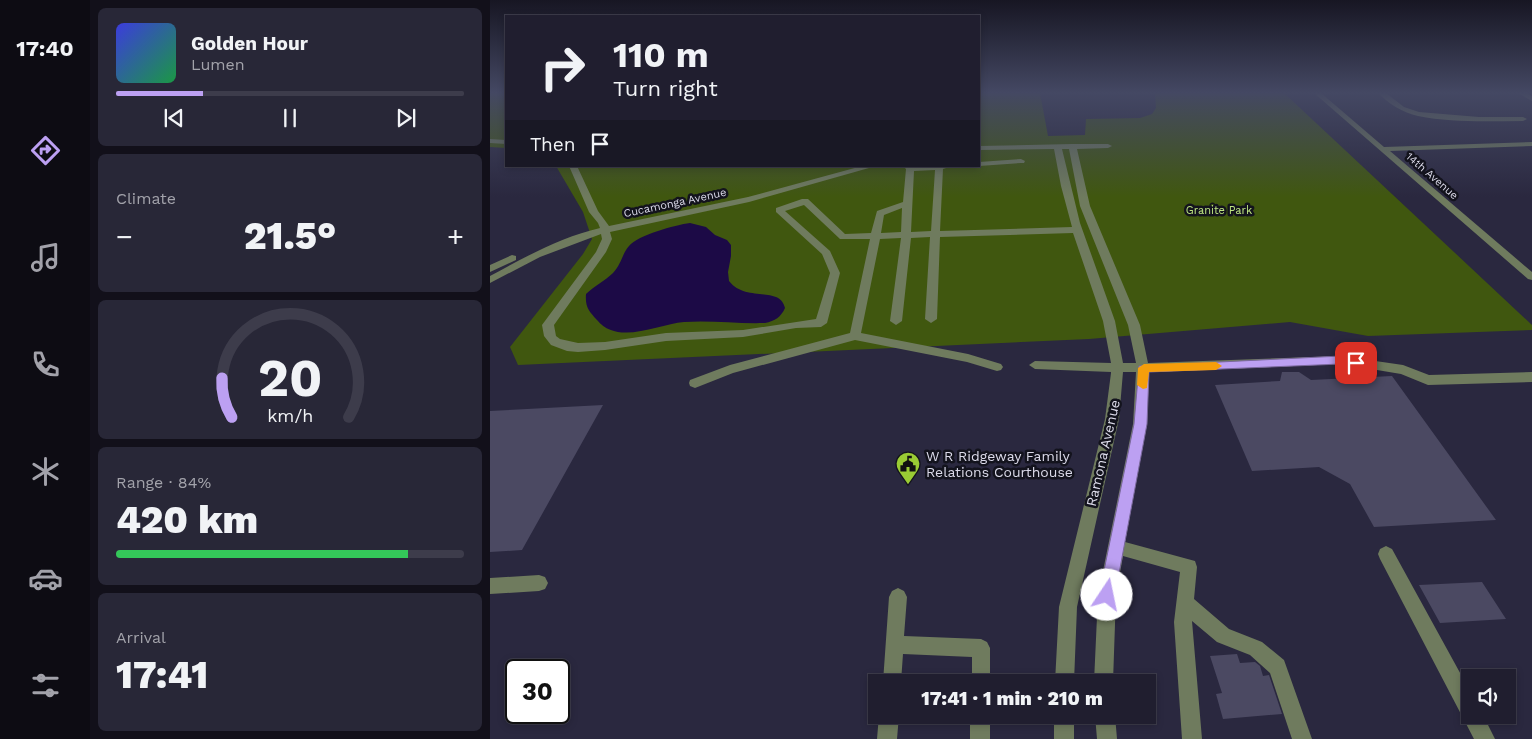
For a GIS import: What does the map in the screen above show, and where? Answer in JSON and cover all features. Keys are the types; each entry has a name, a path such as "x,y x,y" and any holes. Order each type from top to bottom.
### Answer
{"street":[{"name":"14th Avenue","path":"1358,127 1532,277"},
{"path":"490,141 505,142"},
{"path":"980,143 1108,146"},
{"path":"1383,149 1532,144"},
{"path":"980,148 1064,145"},
{"name":"Ramona Avenue","path":"1064,145 1065,188 1077,230 1110,326 1116,368 1116,394 1112,419 1068,607 1064,674"},
{"name":"Ramona Avenue","path":"1064,145 1085,206 1134,325 1144,368 1140,424 1107,595 1103,674"},
{"path":"980,164 1021,161"},
{"path":"574,167 594,212 604,226 608,239 601,252 548,325 550,336 558,344 573,346 610,345 679,336 756,332 803,322 821,323 835,273 835,245 806,200 779,210 835,245 875,236 1077,230"},
{"name":"Cucamonga Avenue","path":"490,269 546,242 844,167"},
{"name":"Cucamonga Avenue","path":"490,280 549,249 604,226 749,199 868,167"},
{"path":"896,321 906,235 909,168 939,167 932,319"},
{"path":"855,336 880,212 907,203"},
{"path":"695,383 730,369 855,336 968,358 996,367"},
{"path":"1034,365 1144,368 1341,360 1403,370 1428,380 1532,377"},
{"path":"1116,547 1189,567 1183,622 1192,739"},
{"path":"1386,554 1461,694"},
{"path":"490,586 539,583"},
{"path":"892,674 898,597"},
{"path":"1185,603 1224,636 1256,648 1277,667 1302,739"},
{"path":"894,645 982,648 981,674"},
{"path":"887,739 888,724"},
{"path":"980,724 980,739"},
{"path":"1064,724 1064,739"},
{"path":"1105,724 1106,739"},
{"path":"1477,724 1485,739"}],"green space":[{"path":"490,127 505,127 505,148 490,147"},
{"name":"Granite Park","path":"980,127 1046,127 1048,136 1085,135 1085,127 1321,127 1532,325 1532,330 1368,336 1290,322 1089,339 518,365 510,347 583,254 592,239 583,212 557,167 980,167"}],"shaded area":[{"path":"690,223 706,227 715,235 727,240 731,245 729,281 736,288 744,291 777,297 782,301 785,308 782,314 775,320 765,323 684,322 627,333 616,332 606,328 588,308 586,294 613,273 629,246 634,242 648,234"}],"building":[{"path":"1282,372 1299,372 1311,380 1392,376 1496,520 1374,527 1350,484 1319,467 1252,471 1215,385 1280,381"},
{"path":"603,405 522,550 490,552 490,411"},
{"path":"1482,582 1506,619 1440,623 1419,585"},
{"path":"1237,654 1240,663 1255,662 1260,666 1263,676 1269,675 1282,714 1223,719 1216,694 1222,693 1210,656"}],"slow traffic":[{"path":"1143,385 1144,368 1216,366"}],"place":[{"name":"W R Ridgeway Family Relations Courthouse","path":"908,485"}],"route":[{"path":"1107,595 1140,424 1144,368 1341,360 1356,363"}]}
